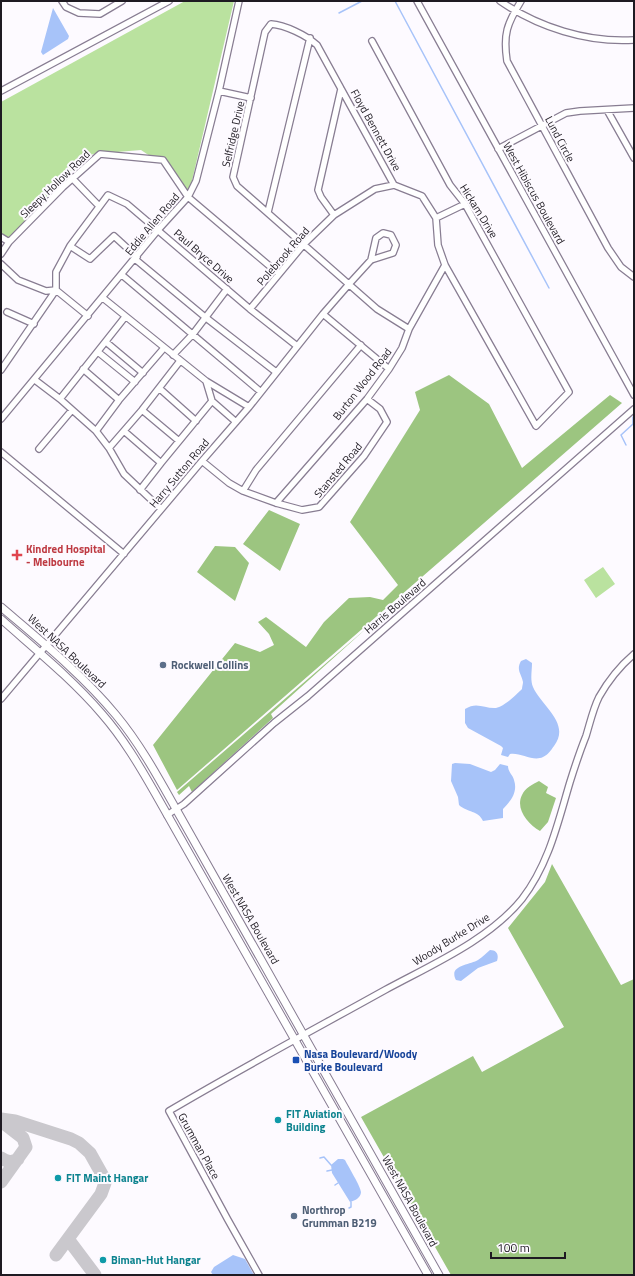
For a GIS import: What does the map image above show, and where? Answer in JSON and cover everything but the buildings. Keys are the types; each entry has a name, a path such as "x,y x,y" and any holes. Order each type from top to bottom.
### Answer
{"main road":[{"name":"West NASA Boulevard","path":"1,607 82,678 116,715 141,750 176,809 440,1275"},
{"name":"West NASA Boulevard","path":"1,619 82,692 109,723 134,758 428,1275"},
{"path":"206,884 216,880"}],"street":[{"path":"62,1 66,7 79,13 100,14 122,1"},
{"path":"1,91 168,1"},
{"name":"Eddie Allen Road","path":"1,418 35,380 158,230 188,197 196,182 219,91 239,1"},
{"name":"West Hibiscus Boulevard","path":"417,1 634,395"},
{"path":"500,1 515,11 550,27 574,34 597,38 634,40"},
{"name":"Lund Circle","path":"521,1 507,28 504,45 507,61 608,248 621,267 634,277"},
{"name":"Selfridge Drive","path":"310,38 278,25 271,24 265,32 233,177 238,186 350,283 377,309 408,329"},
{"path":"268,212 310,38"},
{"name":"Floyd Bennett Drive","path":"310,38 317,45 394,185 422,196 436,218 438,245 445,265 536,426"},
{"name":"Hickam Drive","path":"372,41 450,185 465,204 569,392 536,426"},
{"path":"334,215 321,197 318,190 341,89"},
{"path":"219,91 251,98"},
{"path":"498,149 542,125 566,114 580,111 634,108"},
{"path":"607,110 634,158"},
{"name":"Sleepy Hollow Road","path":"1,254 9,242 72,178 100,154 163,160 188,197 279,274"},
{"path":"72,178 99,206"},
{"name":"Polebrook Road","path":"250,309 304,244 334,215 375,189 394,185"},
{"name":"Paul Bryce Drive","path":"56,290 56,272 70,246 108,195 127,204 250,309 297,346"},
{"path":"436,218 465,204"},
{"name":"Harry Sutton Road","path":"1,699 249,407 323,314 371,260 376,238 383,233 391,235 396,245 393,253 371,260"},
{"path":"70,246 90,259 114,236 136,258 206,317 276,372"},
{"path":"1,238 9,242"},
{"path":"1,264 18,280 46,291 56,290 88,316"},
{"name":"Burton Wood Road","path":"276,503 390,369 402,348 408,329 445,265"},
{"path":"122,275 261,392"},
{"path":"173,355 193,334 227,289"},
{"path":"1,370 56,290"},
{"path":"103,298 206,381 249,407"},
{"path":"7,312 34,324"},
{"path":"323,314 390,369"},
{"path":"60,399 125,317"},
{"path":"106,342 143,373"},
{"path":"243,491 256,470 361,345"},
{"path":"96,431 119,400 164,348"},
{"path":"98,352 135,382"},
{"path":"109,448 142,410 180,361"},
{"path":"82,370 119,400"},
{"path":"35,380 60,399 96,431 109,448 124,474 161,509"},
{"path":"206,381 212,401 236,422"},
{"path":"159,388 196,421"},
{"name":"Stansted Road","path":"202,461 228,483 243,491 276,503 302,510 320,507 364,456 386,422 380,409 366,399"},
{"path":"140,490 212,401"},
{"name":"Harris Boulevard","path":"167,814 184,804 274,723 308,696 634,409"},
{"path":"39,449 72,410"},
{"path":"142,410 179,441"},
{"path":"124,431 161,463"},
{"path":"1,452 124,554"},
{"name":"Woody Burke Drive","path":"295,1040 469,943 490,929 522,898 546,858 555,834 570,781 599,698 612,678 625,662 634,654"},
{"name":"Grumman Place","path":"259,1275 169,1111 295,1040"}],"green space":[{"path":"185,1 234,1 191,185 188,191 165,159 150,156 141,150 93,154 65,176 9,239 1,234 1,102"},
{"path":"449,375 489,404 522,468 610,395 622,403 177,790 153,745 235,643 260,652 274,645 269,634 258,622 266,617 306,647 324,622 349,598 370,597 383,600 398,585 350,522 420,410 415,392"},
{"path":"269,510 300,524 280,571 243,544"},
{"path":"215,546 235,547 249,563 235,601 197,572"},
{"path":"603,567 615,584 596,598 584,580"},
{"path":"368,627 271,714 273,718 192,792 189,786 179,795 177,792"},
{"path":"539,781 548,787 546,793 556,798 548,822 540,831 527,820 521,811 520,806 520,800 525,790 529,786"},
{"path":"552,864 621,985 634,979 634,1275 451,1275 361,1117 473,1056 482,1072 564,1027 508,928 545,882"}],"water":[{"path":"53,8 69,36 68,39 43,55 41,52"},
{"path":"526,659 532,663 531,678 533,687 553,715 559,730 558,738 554,746 546,755 539,758 531,758 518,754 510,754 508,757 501,755 503,748 501,746 468,728 465,723 465,709 477,705 492,708 499,707 510,700 522,689 523,682 519,672 519,667 521,661"},
{"path":"452,764 470,764 491,772 500,764 508,766 515,784 515,788 509,803 503,809 503,818 483,821 476,813 462,808 459,805 458,797 451,781"},
{"path":"490,950 497,953 497,961 478,968 461,981 456,980 454,975 457,968 478,960"},
{"path":"338,1159 345,1160 357,1181 361,1192 360,1196 352,1202 350,1202 332,1173 331,1165"},
{"path":"233,1255 245,1259 254,1275 213,1275 211,1272 214,1267"}],"waterway":[{"path":"339,13 362,1"},
{"path":"395,1 549,288"},
{"path":"626,445 621,435 633,424 633,417"},
{"path":"320,1158 324,1157 331,1165"},
{"path":"327,1171 332,1170"},
{"path":"349,1208 351,1207 351,1202"}],"taxiway":[{"path":"1,1119 15,1121 79,1143 90,1153 104,1178 105,1183 101,1194 56,1255"},
{"path":"1,1121 23,1138 26,1147 1,1182"},
{"path":"1,1158 10,1162 18,1159"},
{"path":"68,1239 95,1275"}],"place":[{"name":"Kindred Hospital - Melbourne","path":"17,555"},
{"name":"Rockwell Collins","path":"163,665"},
{"name":"Nasa Boulevard/Woody Burke Boulevard","path":"296,1060"},
{"name":"FIT Aviation Building","path":"278,1120"},
{"name":"FIT Maint Hangar","path":"58,1178"},
{"name":"Northrop Grumman B219","path":"294,1216"},
{"name":"Biman-Hut Hangar","path":"103,1260"}]}
